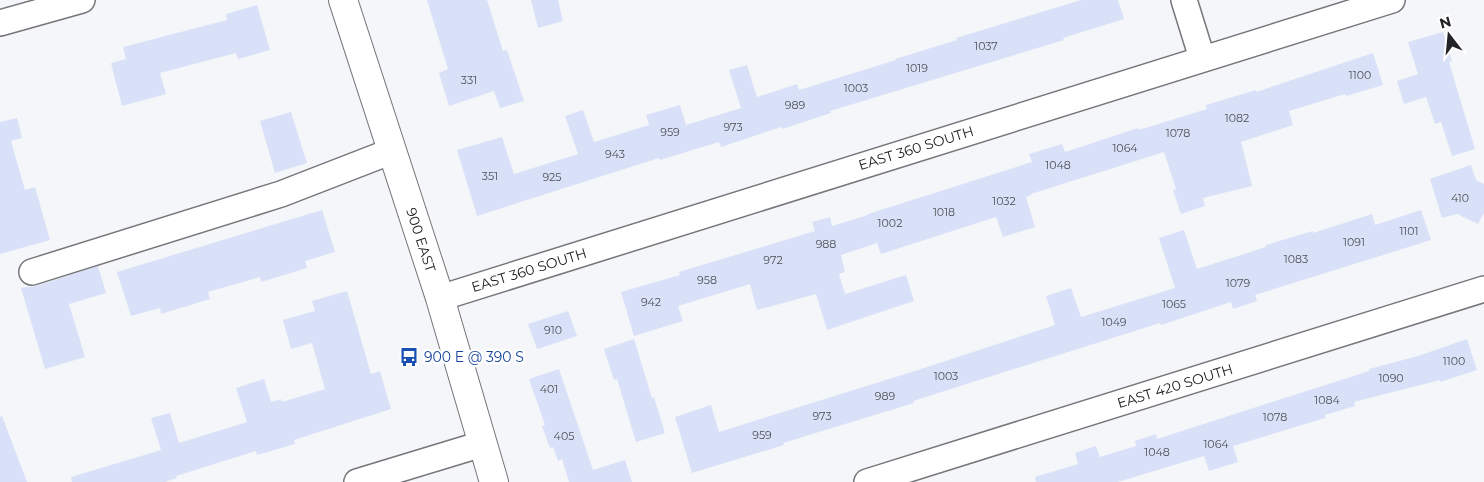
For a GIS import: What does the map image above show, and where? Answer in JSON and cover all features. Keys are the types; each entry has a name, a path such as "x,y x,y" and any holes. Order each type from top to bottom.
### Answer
{"main road":[{"name":"900 EAST","path":"343,0 440,298 494,482"}],"street":[{"path":"0,23 82,0"},
{"path":"1184,0 1202,58"},
{"name":"EAST 360 SOUTH","path":"440,298 1392,0"},
{"path":"32,272 281,194 392,151"},
{"name":"EAST 420 SOUTH","path":"867,482 1484,289"},
{"path":"358,482 482,444"}],"building":[{"path":"427,0 487,0 503,51 507,50 524,101 500,108 494,91 449,106 439,73 448,69"},
{"path":"531,0 558,0 563,21 538,28"},
{"path":"1081,0 1118,0 1124,19 1063,38 1064,40 830,111 831,113 782,129 781,127 721,147 719,142 660,160 659,158 477,216 457,150 502,137 514,174 578,154 565,116 583,110 594,142 649,125 646,115 680,105 686,125 741,108 729,70 747,65 757,97 797,84 799,90 957,40 956,38"},
{"path":"257,5 270,50 238,59 236,53 160,73 166,94 122,106 111,63 126,59 123,47 227,20 226,14"},
{"path":"1443,32 1452,61 1449,62 1475,149 1452,156 1441,122 1435,124 1426,97 1404,104 1397,81 1418,74 1408,42"},
{"path":"1373,53 1383,85 1289,111 1293,125 1241,142 1252,186 1203,198 1205,206 1181,214 1173,190 1176,189 1164,152 1031,194 1026,197 1035,227 1003,237 996,217 881,254 877,243 841,255 845,272 839,274 845,294 906,275 914,301 827,330 816,294 757,310 750,284 678,306 683,321 634,336 621,292 680,275 679,272 815,231 812,222 830,217 832,226 1032,162 1029,154 1062,144 1065,152 1138,128 1139,130 1207,109 1206,105 1256,90 1256,92"},
{"path":"291,112 307,163 275,173 260,121"},
{"path":"17,118 22,138 11,141 25,190 35,187 50,240 0,254 0,122"},
{"path":"1471,165 1476,180 1484,184 1484,213 1478,224 1457,214 1442,218 1430,179"},
{"path":"322,210 335,252 305,261 307,268 261,282 260,277 208,292 210,299 161,314 160,308 131,316 117,272"},
{"path":"1421,210 1431,240 1255,295 1257,301 1233,309 1231,302 1161,325 1160,323 692,473 675,417 711,405 719,432 918,370 1055,325 1046,296 1071,288 1081,317 1175,288 1159,238 1184,230 1197,269 1266,247 1266,245 1313,231 1313,233 1372,214 1375,225"},
{"path":"98,266 106,293 69,304 85,357 45,369 21,288 36,286"},
{"path":"347,291 371,374 380,371 391,409 294,440 295,444 257,455 256,451 176,476 177,478 165,482 72,482 71,477 161,450 151,418 170,413 179,443 247,422 236,388 264,379 271,402 281,399 282,402 325,389 312,343 291,349 283,320 315,311 312,301"},
{"path":"568,311 577,336 537,349 528,324"},
{"path":"634,339 665,433 636,442 617,379 614,380 604,349"},
{"path":"1467,339 1477,370 1440,382 1440,380 1354,402 1355,406 1325,415 1325,418 1233,446 1238,462 1209,471 1204,456 1118,482 1036,482 1035,477 1078,464 1075,453 1096,446 1100,457 1136,446 1135,441 1156,434 1157,439 1369,371 1369,369 1418,356"},
{"path":"559,369 593,470 625,460 632,482 569,482 562,459 558,461 553,447 550,448 542,426 545,425 529,379"},
{"path":"2,416 27,482 0,482 0,417"}],"place":[{"name":"900 E @ 390 S","path":"409,357"}]}
